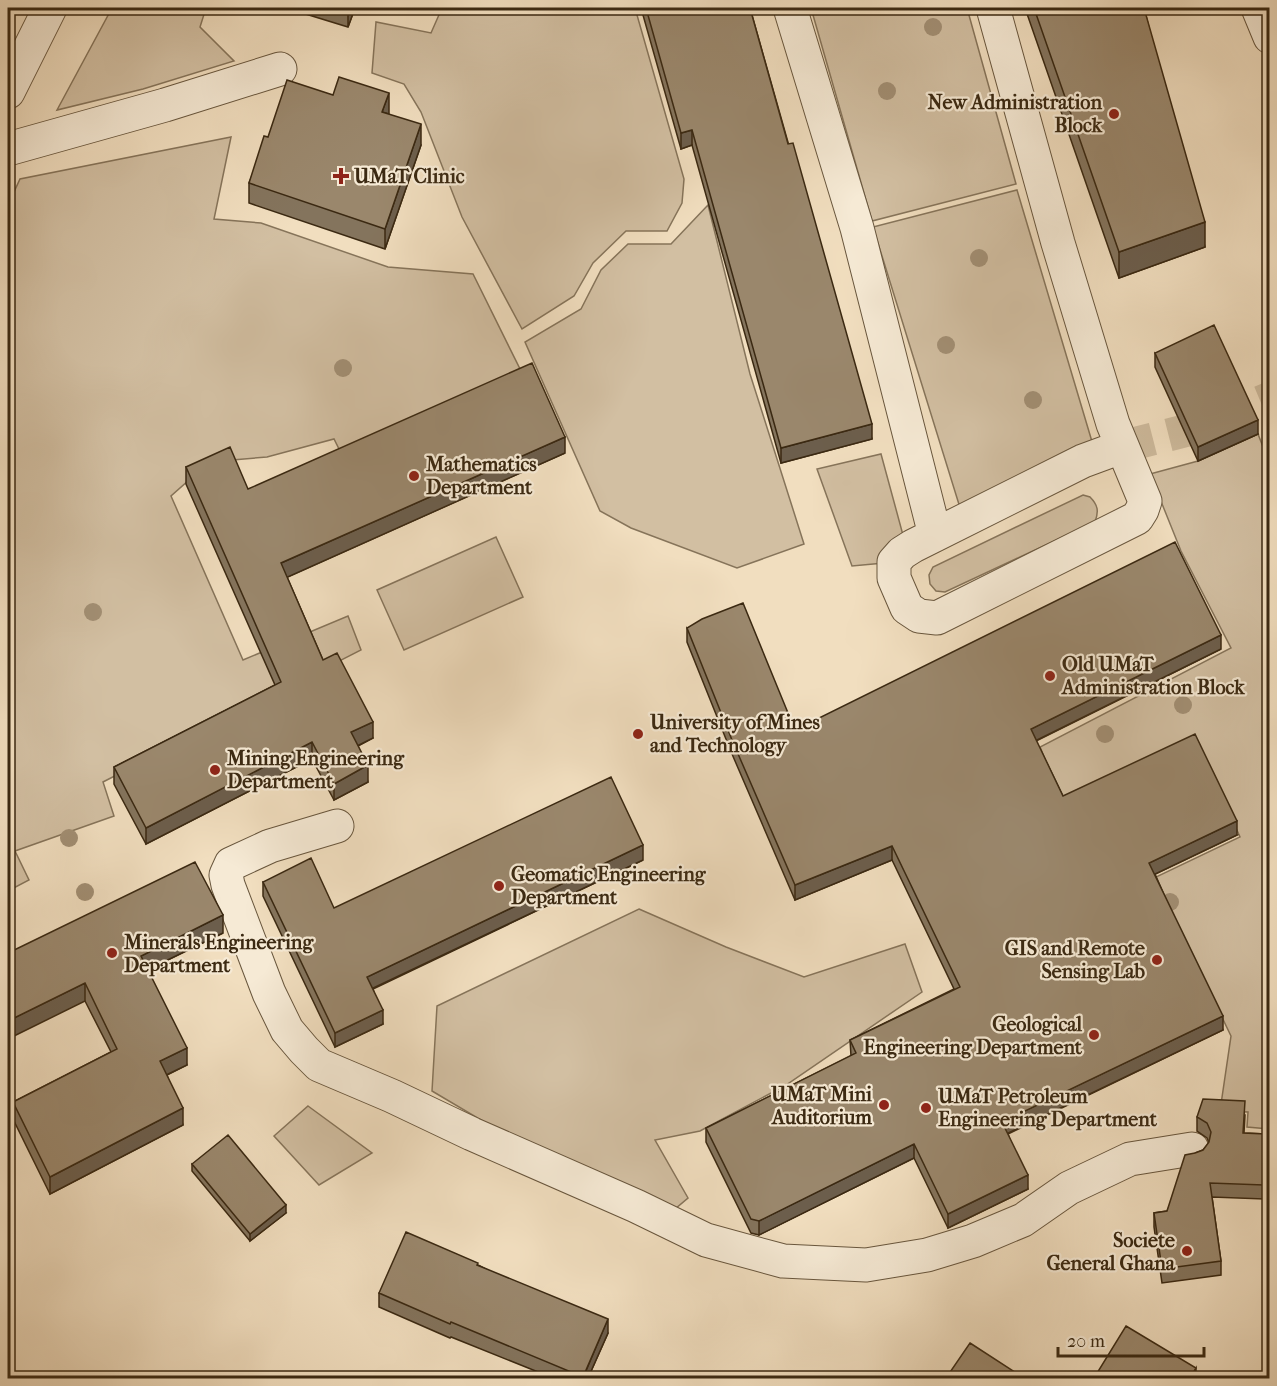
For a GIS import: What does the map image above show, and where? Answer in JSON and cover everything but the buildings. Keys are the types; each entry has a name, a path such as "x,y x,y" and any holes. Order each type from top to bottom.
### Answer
{"street":[{"path":"8,92 50,8"},
{"path":"790,8 857,228 935,535"},
{"path":"993,8 1113,424 1145,501 1137,518 937,618 919,616 907,608 894,578 894,562 907,549 1083,461 1121,447"},
{"path":"1258,8 1269,37"},
{"path":"8,149 165,105 280,69"},
{"path":"337,826 270,846 231,864 226,875 269,993 288,1030 304,1050 319,1065 636,1206 706,1240 783,1261 866,1265 927,1255 973,1241 1023,1220 1069,1188 1130,1159 1192,1149"}],"shaded area":[{"path":"112,8 206,8 200,27 234,61 143,89 57,110"},
{"path":"442,8 635,8 684,179 682,203 667,231 626,231 593,263 574,296 522,329 462,217 421,112 404,84 372,73 376,22 431,33"},
{"path":"811,8 967,8 1016,184 872,221"},
{"path":"231,137 214,219 261,223 388,267 473,274 524,377 343,457 334,439 267,457 232,460 197,473 171,496 243,660 348,616 361,650 103,782 114,816 15,851 29,880 8,891 8,205 20,179"},
{"path":"1017,190 1093,445 966,527 873,227"},
{"path":"708,205 750,374 804,544 737,568 631,528 600,511 525,342 581,309 601,270 628,244 671,244"},
{"path":"1258,434 1270,465 1269,1129 1247,1127 1248,1112 1220,1111 1231,1036 1180,930 995,954 1240,837 1197,743 1063,804 1040,747 1231,648 1181,551 1150,474 1198,461"},
{"path":"881,454 903,535 884,563 852,566 817,469"},
{"path":"1083,495 1090,497 1095,503 1097,511 1095,522 945,592 936,591 930,584 929,575 933,567"},
{"path":"496,537 523,597 404,650 377,590"},
{"path":"639,909 726,947 804,977 905,944 922,992 786,1085 700,1131 655,1140 688,1198 657,1224 432,1091 437,1006"},
{"path":"308,1106 372,1153 319,1185 274,1136"}],"tunnel":[{"path":"1121,447 1184,431 1270,398"}],"place":[{"name":"New Administration Block","path":"1114,114"},
{"name":"UMaT Clinic","path":"341,176"},
{"name":"Mathematics Department","path":"414,476"},
{"name":"Old UMaT Administration Block","path":"1050,676"},
{"name":"University of Mines and Technology","path":"638,734"},
{"name":"Mining Engineering Department","path":"215,770"},
{"name":"Geomatic Engineering Department","path":"499,886"},
{"name":"Minerals Engineering Department","path":"112,953"},
{"name":"GIS and Remote Sensing Lab","path":"1157,960"},
{"name":"Geological Engineering Department","path":"1094,1035"},
{"name":"UMaT Mini Auditorium","path":"884,1105"},
{"name":"UMaT Petroleum Engineering Department","path":"926,1108"},
{"name":"Societe General Ghana","path":"1187,1251"}]}
